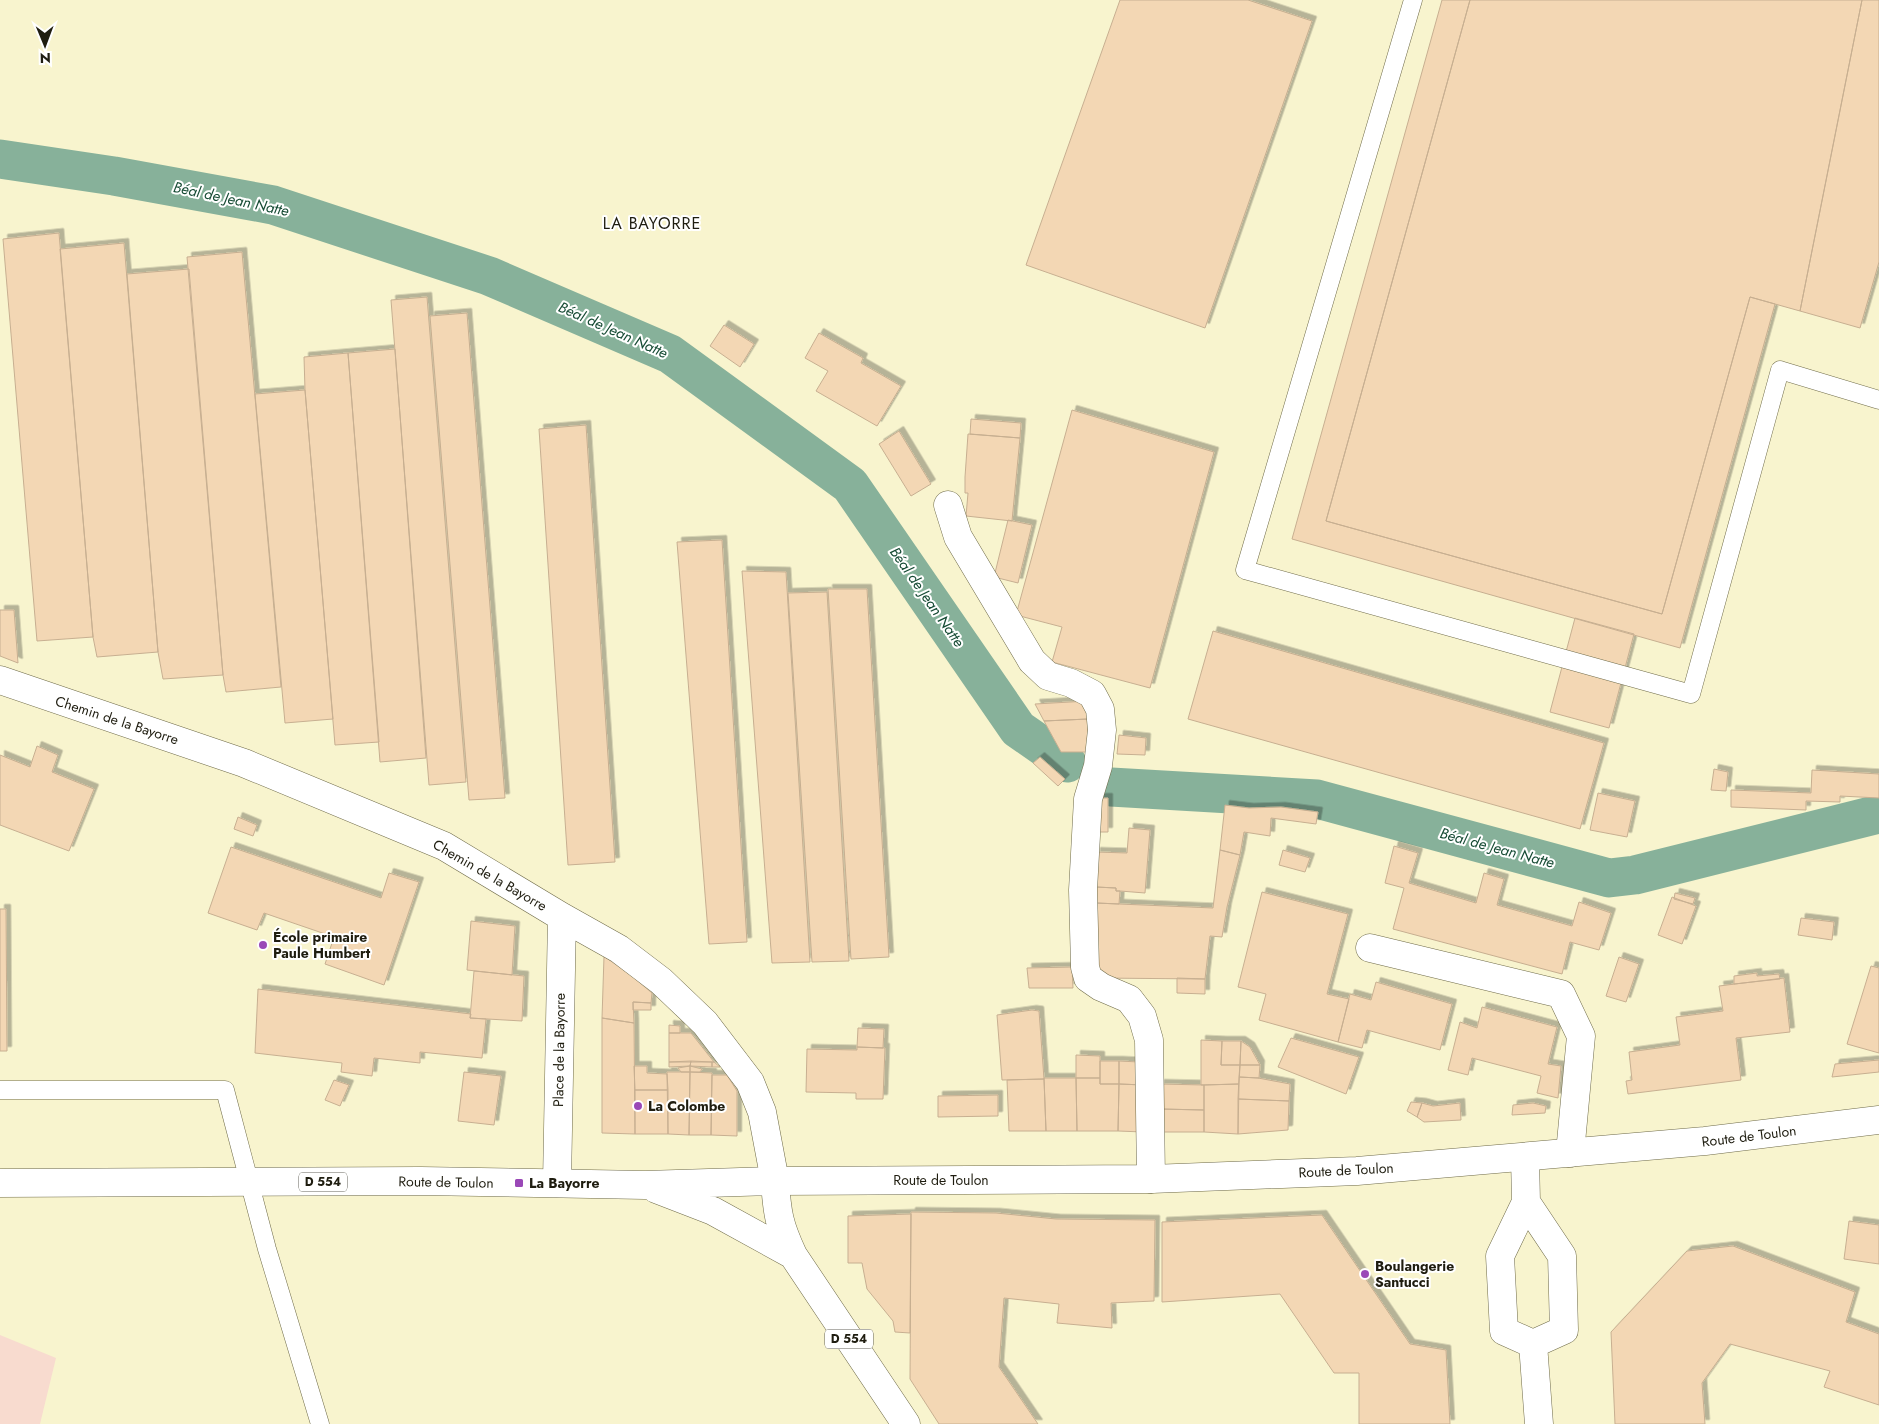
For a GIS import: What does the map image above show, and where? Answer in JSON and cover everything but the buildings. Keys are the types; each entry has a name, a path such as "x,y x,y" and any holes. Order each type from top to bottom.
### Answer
{"street":[{"path":"948,505 958,537 1032,661 1048,676 1071,683 1092,694 1100,709 1102,730 1098,766 1088,799 1084,890 1085,967 1088,978 1101,987 1129,999 1142,1016 1149,1040 1150,1179"},
{"name":"Chemin de la Bayorre","path":"0,680 244,763 444,846 562,918 620,949 661,981 705,1023 750,1082 762,1112 775,1181"},
{"name":"Place de la Bayorre","path":"557,1183 562,918"},
{"path":"1370,948 1561,994 1581,1036 1570,1153"},
{"name":"Route de Toulon","path":"0,1183 421,1181 646,1185 775,1181 1150,1179 1357,1171 1706,1141 1879,1120"},
{"path":"1526,1156 1526,1202 1500,1256 1504,1330 1533,1344"},
{"name":"D 554","path":"775,1181 777,1215 782,1232 793,1255 906,1424"},
{"path":"646,1185 713,1211 793,1255"},
{"path":"1526,1202 1562,1256 1564,1330 1533,1344"},
{"path":"1533,1344 1539,1424"}],"lane":[{"path":"1413,0 1245,570 1690,694 1780,370 1879,400"},
{"path":"0,1090 225,1090 249,1182 320,1424"}],"shaded area":[{"path":"0,1335 56,1358 40,1424 0,1424"}],"waterway":[{"name":"Béal de Jean Natte","path":"0,159 114,176 273,205 489,276 670,354 850,485 1018,729 1067,763"},
{"name":"Béal de Jean Natte","path":"1111,787 1317,799 1609,878 1635,875 1879,814"}],"place":[{"name":"École primaire Paule Humbert","path":"263,945"},
{"name":"La Colombe","path":"638,1106"},
{"name":"La Bayorre","path":"519,1183"},
{"name":"Boulangerie Santucci","path":"1365,1274"}],"district":[{"name":"LA BAYORRE","path":"652,223"}]}
